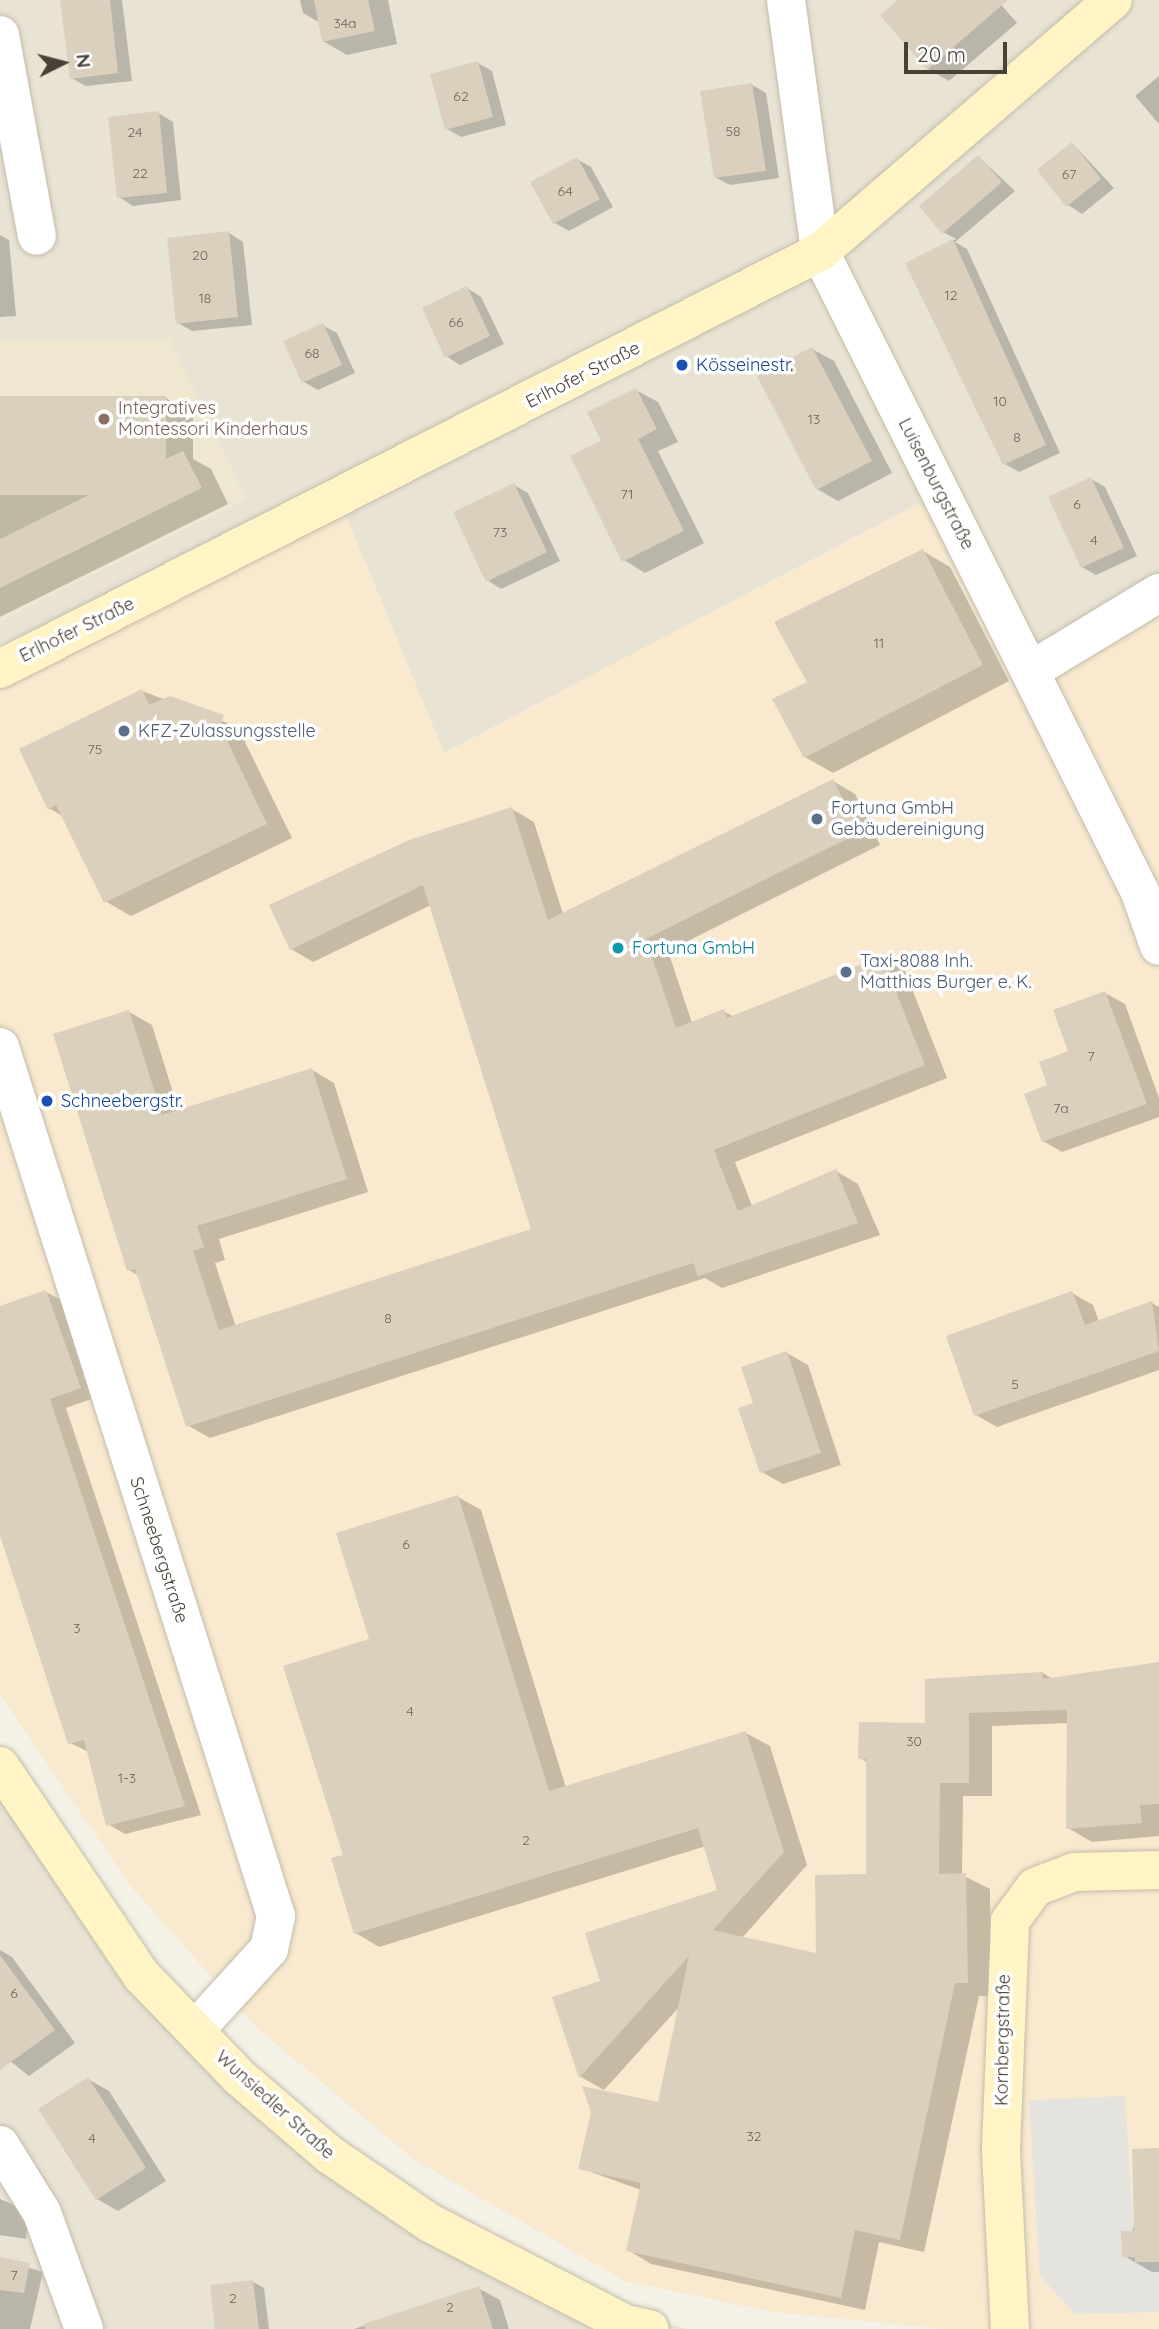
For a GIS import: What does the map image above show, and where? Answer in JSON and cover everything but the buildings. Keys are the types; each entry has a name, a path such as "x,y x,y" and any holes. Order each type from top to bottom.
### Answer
{"street":[{"name":"Luisenburgstraße","path":"786,0 820,252 1140,892 1159,946"},
{"name":"Erlhofer Straße","path":"0,668 820,252 1113,0"},
{"path":"0,35 37,236"},
{"path":"1030,671 1159,593"},
{"name":"Schneebergstraße","path":"0,1047 275,1916 269,1949 195,2030"},
{"name":"Wunsiedler Straße","path":"0,1766 141,1975 195,2030 330,2155 430,2223 632,2327"},
{"name":"Kornbergstraße","path":"1010,2329 1001,2149 1010,1921 1035,1886 1074,1872 1159,1870"},
{"path":"0,2145 42,2213 84,2329"}],"shaded area":[{"path":"0,0 1159,0 1159,591 1025,673 935,495 444,753 340,501 0,644"},
{"name":"Integratives Montessori Kinderhaus","path":"170,339 246,499 0,622 0,340"},
{"path":"935,495 1025,673 1159,591 1159,2329 944,2329 774,2312 625,2281 413,2159 255,2026 129,1884 0,1694 0,686 340,501 444,753"},
{"path":"0,1745 146,1966 301,2114 528,2269 632,2315 688,2329 0,2329"},
{"path":"1125,2096 1134,2231 1121,2231 1159,2256 1159,2312 1075,2314 1040,2276 1029,2100"}],"place":[{"name":"Kösseinestr.","path":"682,365"},
{"name":"Integratives Montessori Kinderhaus","path":"104,419"},
{"name":"KFZ-Zulassungsstelle","path":"124,731"},
{"name":"Fortuna GmbH Gebäudereinigung","path":"817,819"},
{"name":"Fortuna GmbH","path":"618,948"},
{"name":"Taxi-8088 Inh. Matthias Burger e. K.","path":"846,972"},
{"name":"Schneebergstr.","path":"47,1101"}]}
